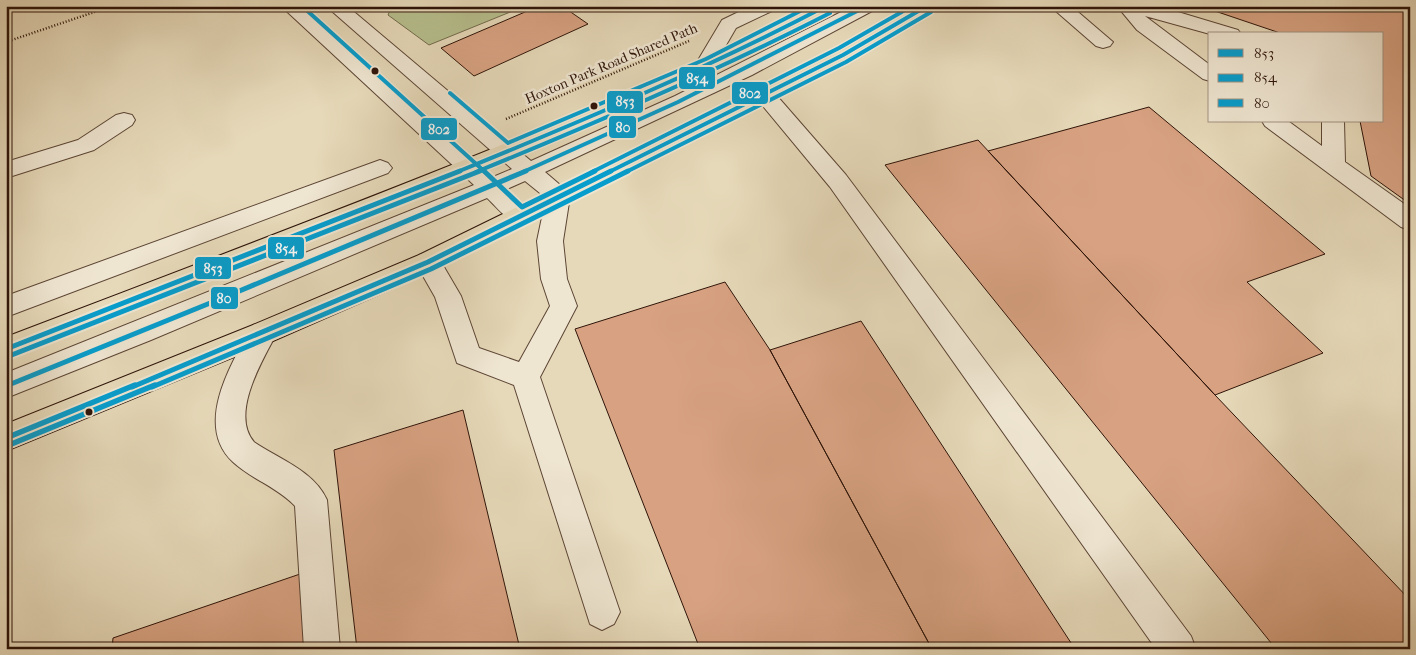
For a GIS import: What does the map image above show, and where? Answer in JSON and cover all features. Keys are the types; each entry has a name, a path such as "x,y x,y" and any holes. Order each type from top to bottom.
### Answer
{"main road":[{"path":"6,349 469,169 661,88 788,28 826,6"},
{"path":"6,438 263,333 428,262 843,55 927,6"}],"street":[{"path":"290,6 442,142 520,216"},
{"path":"704,67 729,24 767,6"},
{"path":"6,386 570,154 802,43 868,6"},
{"path":"1059,6 1103,42"},
{"path":"307,22 340,7 558,196 550,241 554,279 564,306 526,377 602,612"},
{"path":"1127,7 1154,11 1224,32"},
{"path":"1127,7 1144,26 1208,73"},
{"path":"764,94 838,181 1178,649"},
{"path":"6,170 86,144 124,120"},
{"path":"1274,122 1410,221"},
{"path":"1333,122 1334,166"},
{"path":"6,306 380,168"},
{"path":"428,262 448,296 467,355 526,377"},
{"path":"263,333 245,366 236,391 229,418 232,437 241,450 293,483 311,500 322,649"}],"path":[{"path":"6,42 112,6"},
{"name":"Hoxton Park Road Shared Path","path":"502,121 729,24"}],"green space":[{"path":"392,6 525,6 429,45 388,15"}],"building":[{"path":"539,6 562,6 588,24 474,76 441,48"},
{"path":"1200,6 1410,6 1410,204 1371,176 1360,122 1384,122 1384,32 1277,32"},
{"path":"1149,107 1325,254 1247,282 1323,353 1215,395 988,151"},
{"path":"978,140 1215,395 1410,600 1410,649 1276,649 885,165"},
{"path":"725,282 770,350 932,649 700,649 575,329"},
{"path":"861,321 1075,649 932,649 770,350"},
{"path":"463,410 520,649 357,649 334,450"},
{"path":"303,573 308,649 112,649 113,638"}],"transit line":[{"name":"802","path":"302,6 447,136 522,207 839,48 912,6"},
{"name":"802","path":"450,93 508,143 706,59 810,6"},
{"name":"853","path":"6,349 368,208 574,124 701,68 826,6"},
{"name":"80","path":"6,386 421,216 550,160 742,71 867,6"},
{"name":"853","path":"6,438 263,333 428,262 843,55 927,6"},
{"name":"854","path":"9,445 266,340 431,269 846,62 931,12"},
{"name":"854","path":"9,356 491,166 705,75 830,13"}]}
